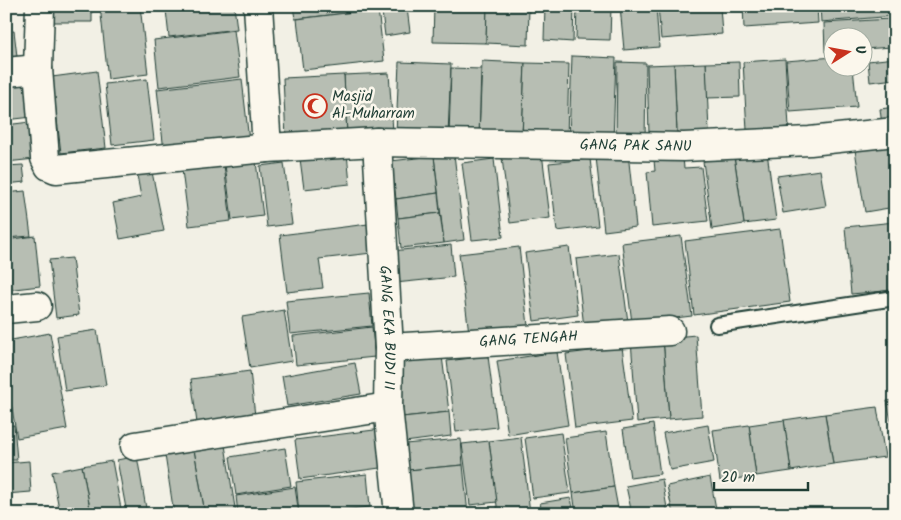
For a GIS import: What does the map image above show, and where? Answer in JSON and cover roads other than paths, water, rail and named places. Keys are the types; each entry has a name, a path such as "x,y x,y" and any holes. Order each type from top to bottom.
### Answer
{"street":[{"name":"GANG PAK SANU","path":"40,6 38,69 44,158 49,166 56,169 267,148 377,142 684,147 810,141 895,132"},
{"path":"258,6 267,148"},
{"path":"6,72 38,69"},
{"name":"GANG EKA BUDI II","path":"377,142 389,348 388,408 398,514"},
{"path":"6,309 37,306"},
{"name":"GANG TENGAH","path":"389,348 670,331"},
{"path":"135,446 388,408"}],"lane":[{"path":"717,324 895,298"}],"place":[{"name":"Masjid Al-Muharram","path":"315,106"}]}
